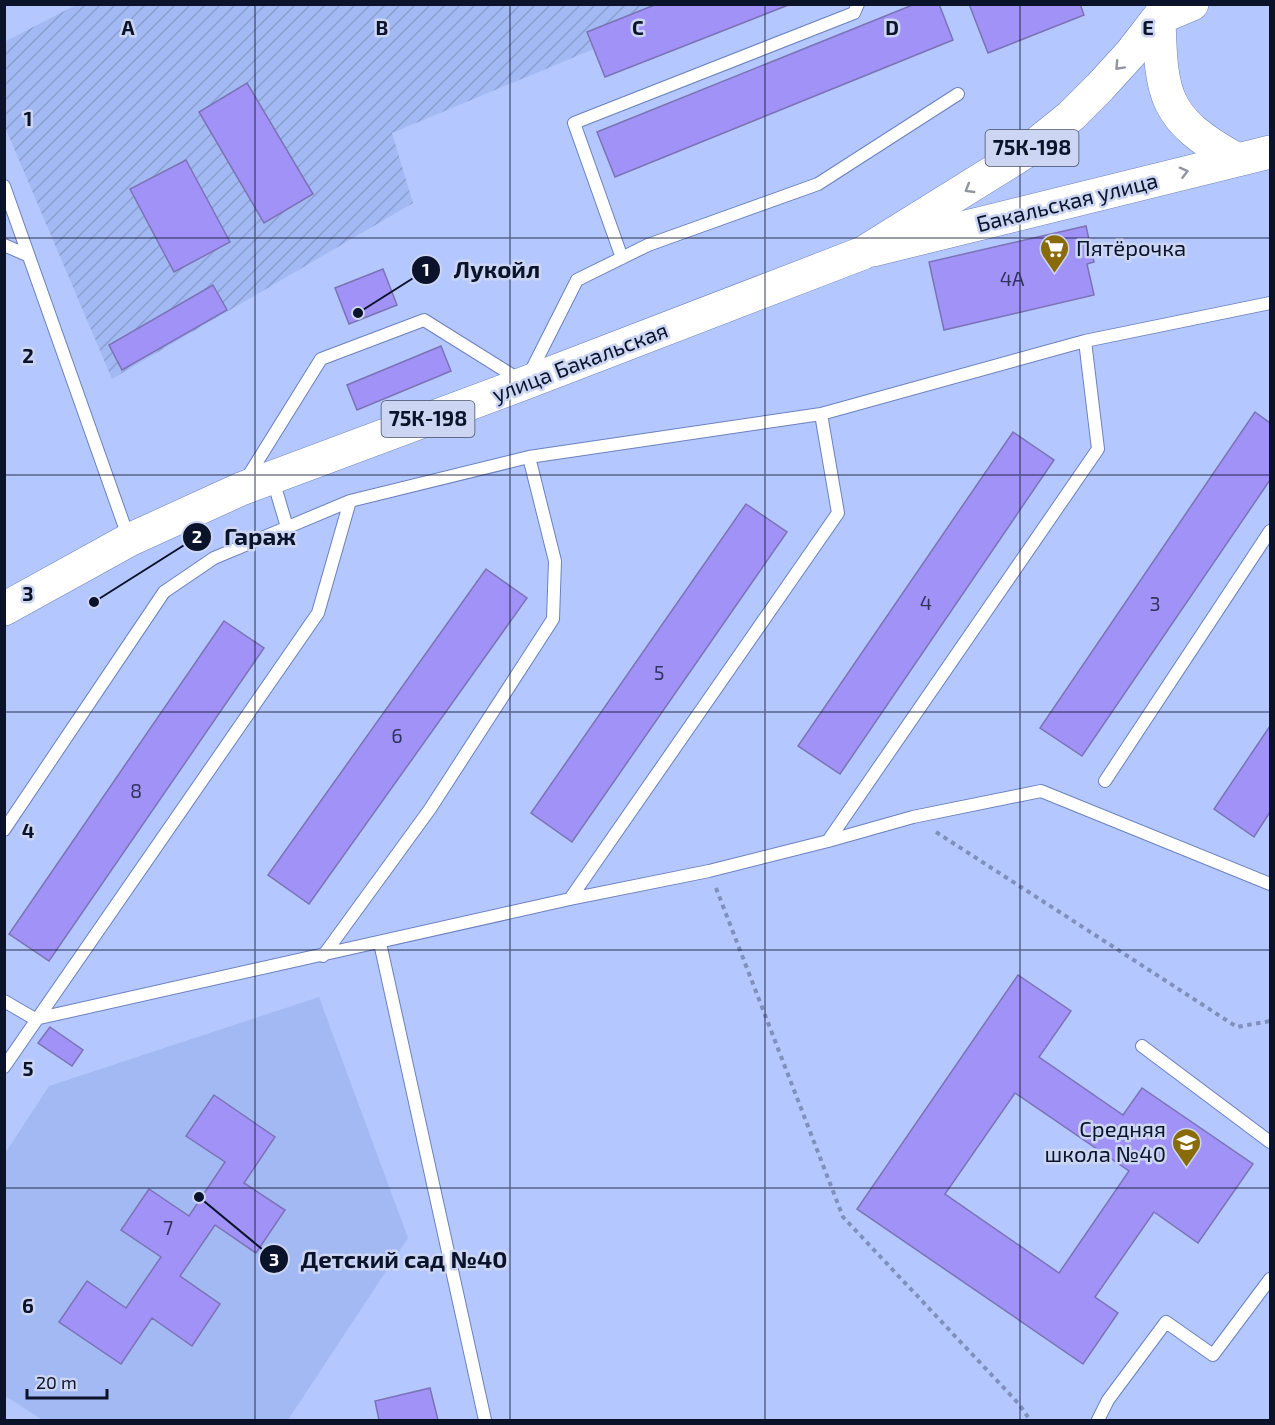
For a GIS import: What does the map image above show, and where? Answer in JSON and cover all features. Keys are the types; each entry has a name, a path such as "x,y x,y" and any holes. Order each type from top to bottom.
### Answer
{"main road":[{"path":"1192,4 1161,9 1160,66 1165,92 1183,122 1203,141 1236,159"},
{"name":"75К-198","path":"863,253 1030,149 1071,116 1131,53 1161,9"},
{"name":"Бакальская улица","path":"863,253 1270,152"},
{"name":"улица Бакальская","path":"4,609 129,540 272,476 525,383 863,253"}],"lane":[{"path":"622,258 574,123 854,13 858,4"},
{"path":"241,489 321,359 424,320 525,383 578,280 648,245 818,184 958,94"},
{"path":"4,186 129,540"},
{"path":"4,245 27,255"},
{"path":"4,830 164,592 214,558 287,527 350,501 529,457 821,414 1085,341 1270,303"},
{"path":"828,841 1098,449 1085,341"},
{"path":"570,899 838,513 821,414"},
{"path":"323,956 430,809 553,619 555,561 529,457"},
{"path":"272,476 287,527"},
{"path":"4,1066 318,613 350,501"},
{"path":"1105,781 1270,531"},
{"path":"4,1000 35,1019 570,899 709,871 913,817 1041,791 1270,884"},
{"path":"380,943 485,1420"},
{"path":"1142,1046 1270,1142"},
{"path":"1098,1420 1108,1400 1166,1322 1213,1355 1270,1279"}],"path":[{"path":"913,817 1237,1027 1270,1021"},
{"path":"709,871 843,1216 1018,1404 1029,1420"}],"shaded area":[{"path":"76,5 699,5 392,133 413,203 112,379 5,127 4,42"},
{"path":"319,997 408,1238 288,1420 43,1420 5,1396 4,1155 49,1086"}],"building":[{"path":"657,4 791,4 605,77 587,32"},
{"path":"915,4 939,4 953,40 615,177 597,132"},
{"path":"969,4 1080,4 1084,15 988,53"},
{"path":"247,83 313,194 264,223 199,112"},
{"path":"186,160 230,242 174,272 130,189"},
{"path":"1086,226 1094,262 1087,264 1094,295 944,330 929,262"},
{"path":"383,269 397,305 349,324 335,288"},
{"path":"213,285 227,310 122,370 109,345"},
{"path":"441,346 451,371 357,410 347,385"},
{"path":"1255,412 1270,423 1270,480 1082,756 1040,728"},
{"path":"1013,432 1054,460 840,774 798,746"},
{"path":"746,504 787,532 572,842 531,813"},
{"path":"486,569 527,598 309,904 268,875"},
{"path":"224,621 264,648 49,961 9,934"},
{"path":"1270,726 1270,812 1254,837 1214,809"},
{"name":"Средняя школа №40","path":"1018,975 1071,1011 1039,1057 1123,1115 1142,1088 1253,1164 1198,1243 1154,1212 1095,1297 1118,1313 1083,1364 857,1209","holes":["1015,1093 1129,1171 1059,1273 945,1194"]},
{"path":"50,1027 83,1050 72,1066 38,1043"},
{"path":"214,1095 275,1137 244,1183 285,1210 256,1253 215,1225 180,1276 220,1304 192,1346 152,1318 121,1364 59,1322 87,1281 126,1308 161,1257 121,1230 149,1189 189,1216 225,1162 186,1136"},
{"path":"430,1388 438,1420 379,1420 375,1401"}],"place":[{"name":"Пятёрочка","path":"1055,274"},
{"name":"Лукойл","path":"358,313"},
{"name":"Гараж","path":"94,602"},
{"name":"Средняя школа №40","path":"1187,1168"},
{"name":"Детский сад №40","path":"199,1197"}]}
